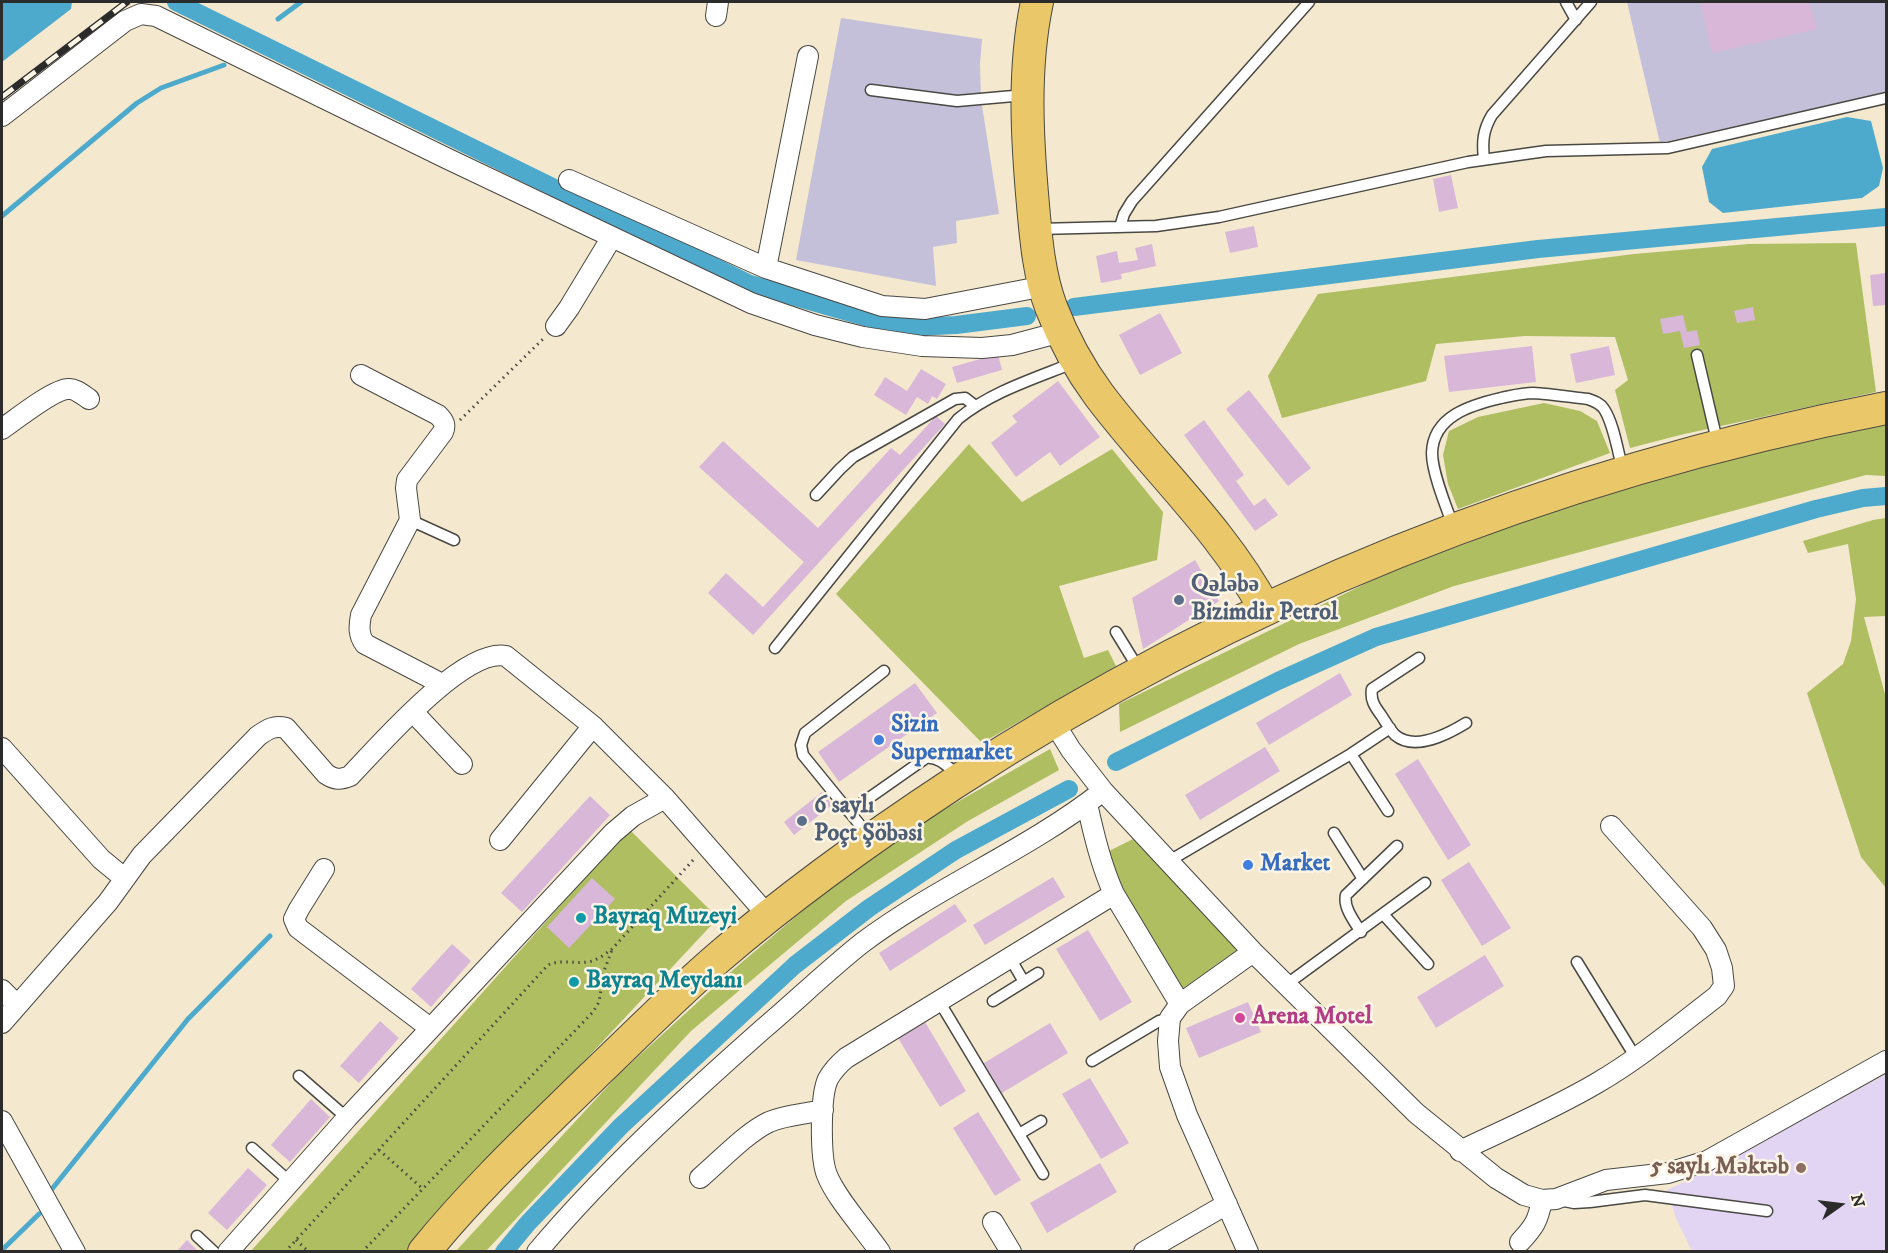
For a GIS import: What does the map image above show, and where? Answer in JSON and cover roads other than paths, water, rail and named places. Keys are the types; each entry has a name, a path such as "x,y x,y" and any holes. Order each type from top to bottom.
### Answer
{"main road":[{"path":"1037,2 1028,62 1030,165 1035,229 1045,286 1061,332 1097,393 1239,565 1265,609"},
{"path":"424,1251 540,1128 656,1015 719,958 871,839 1053,721 1140,671 1265,609 1370,562 1454,529 1623,471 1718,445 1887,408"}],"street":[{"path":"2,116 125,21 141,14 156,16 446,158 751,303 815,325 863,337 922,346 982,348 1012,345 1061,332"},
{"path":"766,268 808,56"},
{"path":"569,180 766,268 882,306 925,309 1045,286"},
{"path":"556,326 612,237"},
{"path":"361,375 438,415 445,427 407,480 410,520 361,615 359,626 360,638 365,644 442,684"},
{"path":"2,429 57,391 68,388 89,399"},
{"path":"2,1023 85,929 142,855 258,736 269,728 278,726 286,728 327,774 334,779 342,779 350,776 442,684 486,657 497,654 506,656 593,726 665,798 770,917"},
{"path":"413,712 462,764"},
{"path":"1053,721 1071,750 1103,791 1254,952 1416,1113 1460,1151 1496,1178 1524,1195 1549,1200 1606,1180 1668,1173 1707,1161 1887,1061"},
{"path":"500,840 593,726"},
{"path":"2,748 101,859 124,878"},
{"path":"537,1251 597,1186 694,1090 862,944 892,923 1036,837 1103,791"},
{"path":"228,1251 347,1118 613,833 633,816 665,798"},
{"path":"1087,804 1098,855 1114,894 1175,1011"},
{"path":"1460,1151 1563,1103 1599,1082 1636,1058 1717,996 1724,986 1722,968 1716,950 1702,928 1611,826"},
{"path":"324,869 294,919 298,928 430,1028"},
{"path":"880,1251 828,1176 824,1164 823,1101 828,1080 836,1066 1114,894"},
{"path":"1248,1251 1187,1114 1170,1067 1168,1041 1175,1011 1254,952"},
{"path":"2,990 17,1005"},
{"path":"700,1178 756,1130 768,1123 823,1110"},
{"path":"2,1121 75,1251"},
{"path":"1520,1242 1535,1226 1549,1200"},
{"path":"1144,1251 1227,1204"},
{"path":"993,1222 1011,1251"}],"lane":[{"path":"1120,227 1124,214 1132,201 1309,2"},
{"path":"1566,2 1576,20"},
{"path":"1484,159 1482,141 1485,127 1492,115 1590,2"},
{"path":"871,90 957,101 1028,94"},
{"path":"1035,229 1156,226 1219,217 1484,159 1546,152 1668,148 1887,98"},
{"path":"1697,355 1718,445"},
{"path":"775,648 958,419 974,405 990,396 1077,361"},
{"path":"1454,529 1432,456 1433,438 1443,423 1457,412 1484,402 1532,393 1588,399 1596,402 1603,407 1607,416 1623,471"},
{"path":"816,495 854,457 955,399 965,398 974,405"},
{"path":"410,520 454,540"},
{"path":"1116,632 1140,671"},
{"path":"1419,658 1372,689 1374,706 1395,735 1417,741 1438,739 1466,723"},
{"path":"871,839 803,755 801,745 805,734 884,671"},
{"path":"1169,861 1351,754 1390,728"},
{"path":"1351,754 1388,811"},
{"path":"849,812 926,758 933,757 939,760 962,778"},
{"path":"1334,833 1363,879"},
{"path":"1360,932 1345,900 1346,894 1397,846"},
{"path":"1287,984 1425,882"},
{"path":"1383,914 1428,964"},
{"path":"1010,958 1024,982"},
{"path":"1577,962 1636,1058"},
{"path":"993,1000 1038,974"},
{"path":"939,1001 1043,1174"},
{"path":"1092,1061 1175,1011"},
{"path":"299,1076 347,1118"},
{"path":"1019,1134 1041,1121"},
{"path":"252,1148 290,1182"},
{"path":"1549,1200 1574,1203 1645,1195 1767,1211"},
{"path":"197,1236 214,1251"}],"water":[{"path":"2,2 72,2 71,9 2,62"},
{"path":"1847,117 1871,121 1883,168 1879,186 1862,198 1723,213 1709,202 1702,167 1712,149"}],"waterway":[{"path":"176,2 750,284 876,320 914,327 956,325 1027,316"},
{"path":"278,19 301,2"},
{"path":"2,216 137,103 161,88 224,65"},
{"path":"1074,307 1538,249 1886,217"},
{"path":"1116,762 1278,681 1376,637 1816,509 1863,498 1886,496"},
{"path":"504,1252 528,1223 621,1126 795,965 869,908 956,850 1069,789"},
{"path":"52,1189 188,1019 270,936"},
{"path":"2,1250 39,1214"}],"railway":[{"path":"2,97 127,2"}],"place":[{"name":"Qələbə Bizimdir Petrol","path":"1179,600"},
{"name":"Sizin Supermarket","path":"879,740"},
{"name":"6 saylı Poçt Şöbəsi","path":"802,821"},
{"name":"Market","path":"1248,865"},
{"name":"Bayraq Muzeyi","path":"581,918"},
{"name":"Bayraq Meydanı","path":"574,982"},
{"name":"Arena Motel","path":"1240,1018"},
{"name":"5 saylı Məktəb","path":"1801,1168"}]}
